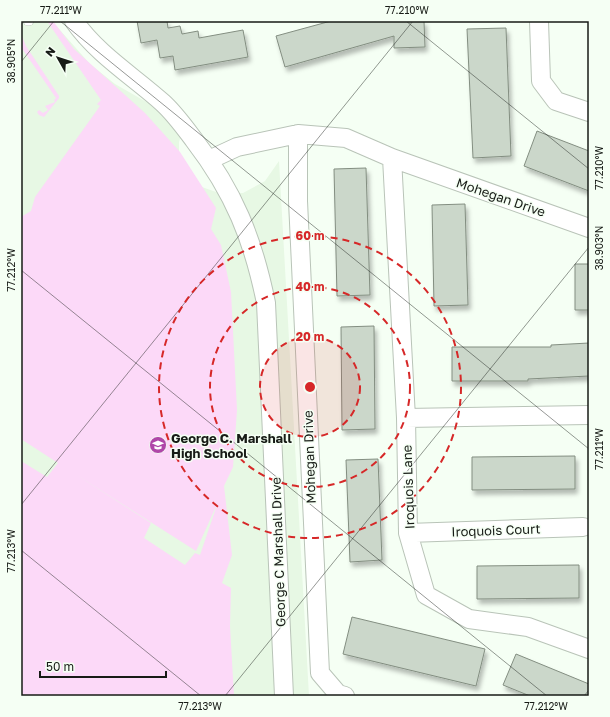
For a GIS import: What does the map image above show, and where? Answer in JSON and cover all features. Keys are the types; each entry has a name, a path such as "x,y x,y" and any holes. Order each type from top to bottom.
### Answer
{"street":[{"name":"George C Marshall Drive","path":"74,21 99,50 164,104 183,125 209,160 232,197 247,231 258,266 266,303 284,696"},
{"path":"539,21 541,81 556,101 589,112"},
{"name":"Mohegan Drive","path":"298,134 299,217 320,673 338,694 345,696"},
{"name":"Mohegan Drive","path":"209,160 237,147 298,134 346,138 392,158 589,228"},
{"name":"Iroquois Lane","path":"392,158 406,418 408,533 426,595 469,619 528,627 589,649"},
{"path":"406,418 589,415"},
{"name":"Iroquois Court","path":"408,533 583,527"}],"shaded area":[{"name":"George C. Marshall High School","path":"21,21 52,21 90,64 115,84 157,108 182,133 179,142 179,155 199,186 219,193 243,193 265,181 279,161 309,696 21,696"},
{"name":"George C. Marshall High School","path":"47,21 53,21 74,49 145,113 180,152 216,208 211,229 221,245 231,292 237,410 233,467 224,486 232,555 222,583 231,588 230,626 234,696 21,696 21,461 47,477 58,463 21,439 21,217 31,211 35,197 100,106 97,104 101,100","holes":["72,472 196,551 218,502 200,555 195,553 185,565 144,538 151,523"]},
{"path":"21,34 26,46 59,96 59,98 44,117 39,115 37,112 39,110 43,113 48,110 45,106 55,102 54,100 56,98 21,47"}],"building":[{"path":"137,21 167,21 168,28 180,26 182,34 198,31 199,38 243,30 248,57 175,70 173,56 160,58 157,40 141,43"},
{"path":"331,21 424,21 425,47 394,48 394,36 285,67 276,36"},
{"path":"506,28 511,156 473,158 467,29"},
{"path":"537,131 589,151 589,191 524,166"},
{"path":"366,168 370,295 337,296 334,169"},
{"path":"465,204 468,305 434,306 432,205"},
{"path":"575,264 589,264 589,310 575,310"},
{"path":"374,326 375,429 342,430 341,327"},
{"path":"589,343 589,376 528,379 528,381 452,381 452,347 551,347 551,345"},
{"path":"575,456 575,489 472,490 472,457"},
{"path":"378,459 382,560 350,562 346,460"},
{"path":"579,565 579,598 477,599 477,566"},
{"path":"352,617 485,649 476,686 343,654"},
{"path":"516,654 589,684 589,696 530,696 503,685"}],"place":[{"name":"George C. Marshall High School","path":"158,445"}]}
